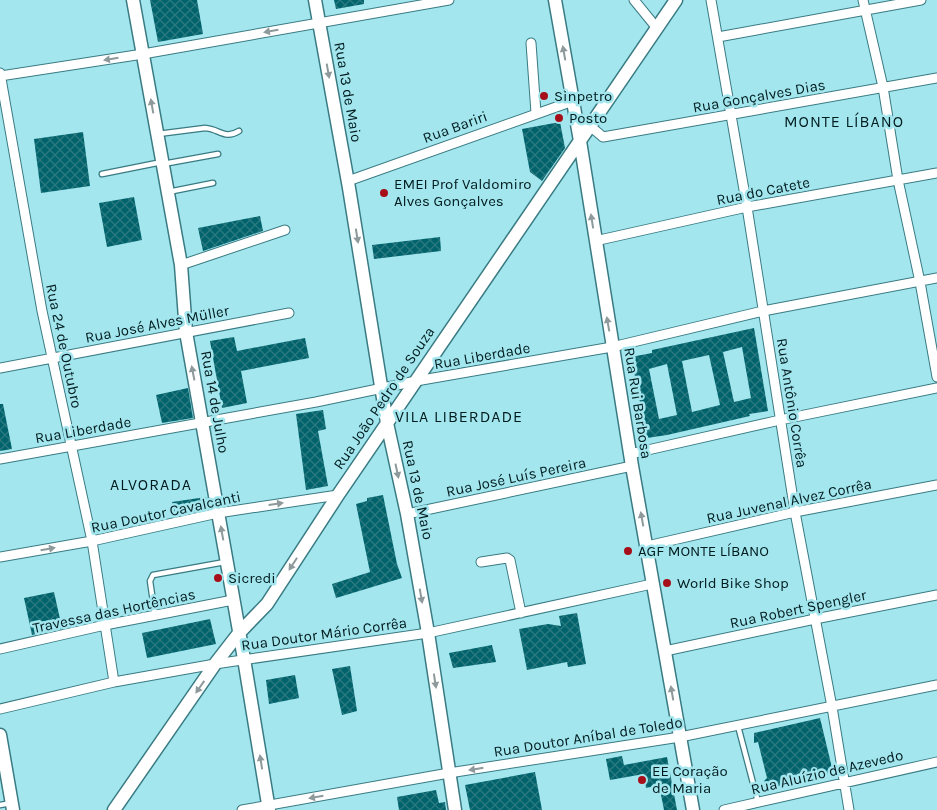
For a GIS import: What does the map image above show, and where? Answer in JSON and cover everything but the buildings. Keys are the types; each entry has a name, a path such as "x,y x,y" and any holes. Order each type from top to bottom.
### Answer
{"street":[{"name":"Rua 14 de Julho","path":"133,0 181,265 186,332 269,808"},
{"name":"Rua 13 de Maio","path":"315,0 348,181 387,423 407,514 428,633 455,810"},
{"path":"0,75 143,54 449,0"},
{"name":"Rua Rui Barbosa","path":"555,0 652,584 693,810"},
{"path":"634,0 656,27"},
{"name":"Rua João Pedro de Souza","path":"114,810 239,633 267,604 338,495 676,0"},
{"name":"Rua Antônio Corrêa","path":"711,0 747,207 795,512 832,707 849,810"},
{"path":"718,37 863,5 921,0"},
{"path":"863,5 883,87 898,180 920,282 937,377"},
{"path":"531,43 536,113"},
{"name":"Rua 24 de Outubro","path":"0,75 52,357 92,541 114,682"},
{"name":"Rua Gonçalves Dias","path":"590,126 603,137 731,116 937,78"},
{"name":"Rua Bariri","path":"348,181 573,101"},
{"name":"Rua do Catete","path":"595,241 747,207 937,173"},
{"path":"181,265 286,230"},
{"name":"Rua Liberdade","path":"0,459 316,402 416,381 612,347 763,311 937,278"},
{"name":"Rua José Alves Müller","path":"0,368 289,313"},
{"name":"Rua José Luís Pereira","path":"407,514 631,460 780,420 937,388"},
{"name":"Rua Juvenal Alvez Corrêa","path":"647,546 795,512 937,485"},
{"name":"Rua Doutor Cavalcanti","path":"0,558 92,541 218,513 338,495"},
{"path":"481,562 507,558 510,560 521,613"},
{"name":"Rua Doutor Mário Corrêa","path":"0,709 114,682 244,659 428,633 652,584"},
{"name":"Rua Robert Spengler","path":"665,651 937,595"},
{"name":"Travessa das Hortências","path":"0,649 105,625 233,600"},
{"name":"Rua Doutor Aníbal de Toledo","path":"242,810 269,808 449,773 680,737 937,685"},
{"path":"0,735 8,806"},
{"name":"Rua Aluízio de Azevedo","path":"724,810 937,762"}],"lane":[{"path":"157,134 213,128 226,136 232,136 239,131"},
{"path":"102,174 218,154"},
{"path":"168,192 213,183"},
{"path":"155,615 150,581 153,575 227,562"},
{"path":"738,726 758,802"}],"place":[{"name":"Sinpetro","path":"544,96"},
{"name":"Posto","path":"559,118"},
{"name":"EMEI Prof Valdomiro Alves Gonçalves","path":"384,193"},
{"name":"AGF MONTE LÍBANO","path":"628,551"},
{"name":"Sicredi","path":"218,578"},
{"name":"World Bike Shop","path":"667,583"},
{"name":"EE Coração de Maria","path":"642,780"}],"district":[{"name":"MONTE LÍBANO","path":"844,121"},
{"name":"VILA LIBERDADE","path":"459,416"},
{"name":"ALVORADA","path":"151,484"}]}
